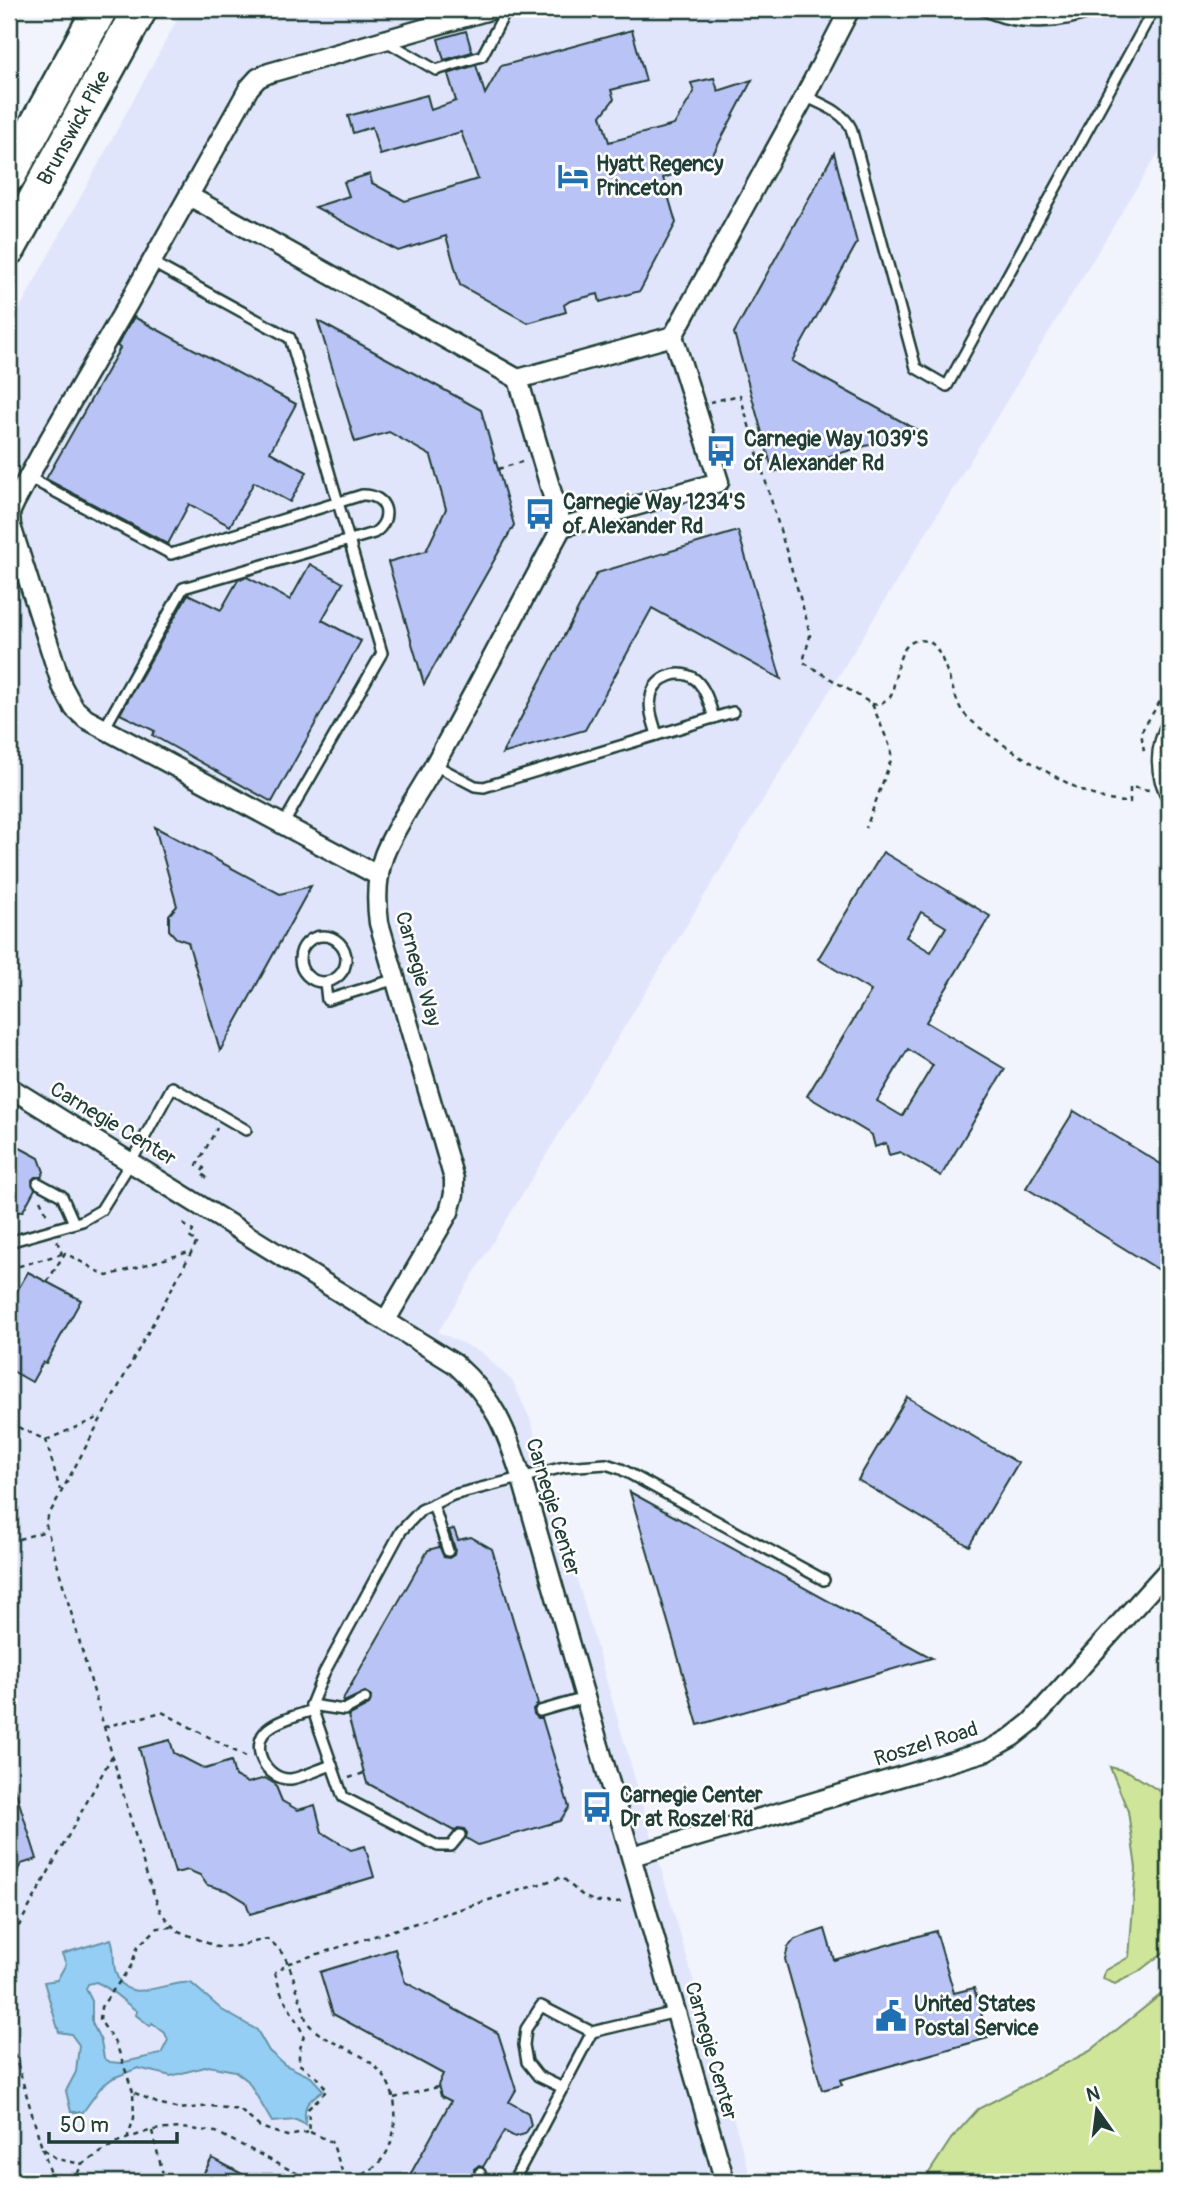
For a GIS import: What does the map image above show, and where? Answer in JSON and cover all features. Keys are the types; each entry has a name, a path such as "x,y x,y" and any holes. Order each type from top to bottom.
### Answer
{"highway":[{"name":"Brunswick Pike","path":"9,174 100,9"},
{"name":"Brunswick Pike","path":"9,248 140,9"}],"street":[{"path":"379,876 104,729 86,719 74,708 62,686 12,536 10,513 249,88 258,78 494,9"},
{"path":"518,379 673,336 850,9"},
{"path":"189,196 518,379 562,527 719,482 673,336"},
{"path":"9,485 28,477"},
{"name":"Carnegie Way","path":"386,1320 449,1212 454,1194 451,1166 379,923 376,902 379,876 390,844 562,527"},
{"name":"Carnegie Center","path":"9,1087 455,1364 476,1382 492,1404 505,1429 522,1479 725,2182"},
{"name":"Roszel Road","path":"632,1856 987,1751 1031,1722 1169,1569"}],"lane":[{"path":"384,39 436,70 482,56 507,9"},
{"path":"982,9 1030,22 1073,18 1099,9"},
{"path":"805,96 839,114 851,128 916,368 947,386 1152,13 1143,9"},
{"path":"151,262 290,338 382,653 283,825"},
{"path":"28,477 172,554 371,494 385,506 386,517 382,527 374,533 183,587 104,729"},
{"path":"657,735 650,709 651,693 659,682 672,674 687,674 698,682 705,692 714,718"},
{"path":"435,765 475,786 484,787 733,712"},
{"path":"1169,719 1159,741 1157,758 1161,782 1169,801"},
{"path":"318,937 333,939 339,943 345,956 342,971 325,982 310,978 301,966 301,951 311,939 318,937"},
{"path":"325,982 327,1000 396,979"},
{"path":"9,1242 74,1223 101,1210 172,1087 246,1130"},
{"path":"38,1183 62,1196 74,1223"},
{"path":"460,1835 451,1846 438,1846 343,1797 312,1707 324,1673 401,1531 421,1510 453,1495 564,1467 606,1464 621,1469 824,1580"},
{"path":"433,1504 449,1552"},
{"path":"540,1711 585,1698"},
{"path":"332,1765 289,1779 273,1775 265,1767 260,1753 260,1741 267,1730 312,1707 344,1710 365,1699"},
{"path":"563,2088 538,2076 527,2062 524,2045 526,2029 541,2006 592,2032 676,2011"},
{"path":"513,2182 592,2032"}],"path":[{"path":"695,407 740,395 807,621 810,636 803,662 872,704 879,705 891,696 899,657 908,644 919,640 931,641 939,649 953,693 963,712 994,738 1071,785 1091,795 1115,802 1130,802 1130,787 1150,791 1150,783"},
{"path":"498,469 532,459"},
{"path":"1146,757 1141,744 1141,732 1169,688"},
{"path":"866,828 891,760 891,749 872,704"},
{"path":"207,1178 201,1174 204,1168 197,1165 217,1127"},
{"path":"38,1198 49,1219"},
{"path":"133,2092 162,2105 180,2109 211,2106 240,2110 260,2127 287,2136 310,2132 332,2141 345,2182 356,2180 372,2169 388,2151 397,2127 394,2098 386,2078 371,2062 321,2034 308,2023 289,1963 280,1947 267,1939 237,1946 217,1947 193,1939 173,1927 161,1913 47,1531 45,1522 61,1490 197,1242 189,1237 193,1231 183,1224"},
{"path":"56,1238 63,1254 107,1276 192,1251"},
{"path":"9,1269 63,1254"},
{"path":"47,1282 63,1254"},
{"path":"9,1423 46,1440 100,1418"},
{"path":"46,1440 61,1490"},
{"path":"9,1542 47,1531"},
{"path":"104,1727 162,1712 250,1759"},
{"path":"9,1944 112,1756"},
{"path":"349,1779 364,1773"},
{"path":"310,2132 308,2109 327,2090 319,2078 299,2064 304,2035 281,1993 275,1973 289,1963 562,1877 579,1893 598,1904 626,1901 643,1895"},
{"path":"127,2139 134,2118 133,2092 117,2046 100,2020 101,2007 131,1966 138,1946 158,1928 173,1927"},
{"path":"9,2035 54,2182"},
{"path":"394,2098 438,2087"},
{"path":"72,2182 83,2164 127,2139 152,2130 182,2128 216,2132 304,2177 331,2182"},
{"path":"152,2130 165,2182"},
{"path":"42,2148 57,2159 83,2164"}],"shaded area":[{"path":"183,9 1169,9 1169,135 438,1332 481,1352 513,1382 531,1421 752,2182 9,2182 9,328"}],"green space":[{"path":"1110,1767 1129,1772 1169,1797 1169,1948 1138,1972 1115,1984 1103,1979 1105,1971 1129,1957 1136,1868 1128,1811"},
{"path":"1169,1988 1169,2182 923,2182 951,2139 978,2109 1090,2051"}],"water":[{"path":"111,1939 117,1976 130,1990 150,1990 191,1983 222,2010 257,2030 269,2051 285,2065 311,2077 323,2090 307,2104 306,2125 296,2120 272,2122 248,2081 235,2071 208,2066 171,2076 138,2068 113,2078 101,2087 83,2112 71,2112 66,2091 76,2072 79,2045 71,2034 59,2032 44,1982 57,1980 66,1964 62,1954","holes":["96,1982 137,2011 136,2015 150,2026 152,2023 165,2033 168,2040 161,2054 120,2063 104,2058 101,2041 92,2023 92,2001 86,1989 88,1984"]}],"building":[{"name":"Hyatt Regency Princeton","path":"632,30 646,81 611,90 614,99 601,116 609,142 674,125 694,92 691,83 714,78 718,91 752,80 708,164 663,178 676,223 640,291 600,302 598,294 570,301 564,305 566,312 528,323 460,285 446,236 398,251 315,207 349,196 344,182 370,174 372,183 405,201 478,179 461,132 380,155 372,127 353,133 348,116 427,95 431,110 456,101 448,74 476,65 485,94 501,66"},
{"path":"466,31 472,52 444,60 438,39"},
{"path":"834,153 857,243 792,361 919,431 773,472 734,333"},
{"path":"134,317 296,404 270,452 307,472 290,502 254,482 230,526 189,504 168,544 46,479 120,348 117,346"},
{"path":"318,321 481,410 514,525 424,684 388,562 426,551 446,509 431,456 389,432 355,442"},
{"path":"738,531 781,679 652,608 585,730 502,754 597,573"},
{"path":"310,564 343,583 322,620 361,641 272,802 152,735 155,731 120,714 188,594 221,610 238,580 247,577 290,600"},
{"path":"155,827 280,894 311,886 220,1051 188,942 176,938 169,930 169,915 177,906"},
{"path":"883,852 990,916 926,1022 1005,1069 941,1176 900,1152 889,1155 886,1143 875,1147 872,1135 807,1096 871,991 818,959","holes":["921,912 946,927 931,952 906,937","908,1049 933,1065 902,1116 877,1101"]},
{"path":"1074,1111 1169,1169 1169,1276 1026,1188"},
{"path":"9,1142 39,1158 44,1172 41,1177 32,1180 35,1189 23,1211 9,1215"},
{"path":"28,1272 81,1300 46,1363 43,1362 32,1382 9,1369 9,1287 17,1291"},
{"path":"907,1397 1018,1463 969,1546 858,1480"},
{"path":"630,1492 932,1658 698,1725"},
{"path":"454,1529 458,1540 471,1537 492,1549 538,1704 533,1709 534,1714 542,1718 569,1807 560,1821 478,1845 466,1838 464,1829 458,1828 454,1831 367,1783 348,1716 369,1705 371,1696 365,1692 344,1702 343,1699 428,1550 439,1547 438,1543 444,1557 454,1555 455,1549 449,1530"},
{"path":"170,1740 174,1753 205,1769 231,1761 235,1776 248,1783 265,1778 275,1784 282,1801 298,1810 315,1805 322,1832 351,1850 365,1846 374,1877 250,1914 246,1902 228,1891 207,1885 200,1875 188,1870 175,1873 139,1748"},
{"path":"9,1780 12,1780 37,1859 21,1864 9,1886"},
{"name":"United States Postal Service","path":"825,1929 834,1960 936,1931 954,1993 974,1988 988,2038 840,2080 842,2085 822,2090 785,1959 788,1947 795,1939"},
{"path":"395,1949 405,1982 498,2033 516,2090 509,2102 528,2113 531,2125 525,2134 515,2137 504,2131 483,2167 474,2169 475,2182 406,2182 451,2101 441,2096 438,2085 443,2074 333,2014 320,1972"},
{"path":"212,2158 257,2182 199,2182"}],"place":[{"name":"Hyatt Regency Princeton","path":"573,176"},
{"name":"Carnegie Way 1039'S of Alexander Rd","path":"721,451"},
{"name":"Carnegie Way 1234'S of Alexander Rd","path":"540,514"},
{"name":"Carnegie Center Dr at Roszel Rd","path":"597,1807"},
{"name":"United States Postal Service","path":"891,2016"}]}
